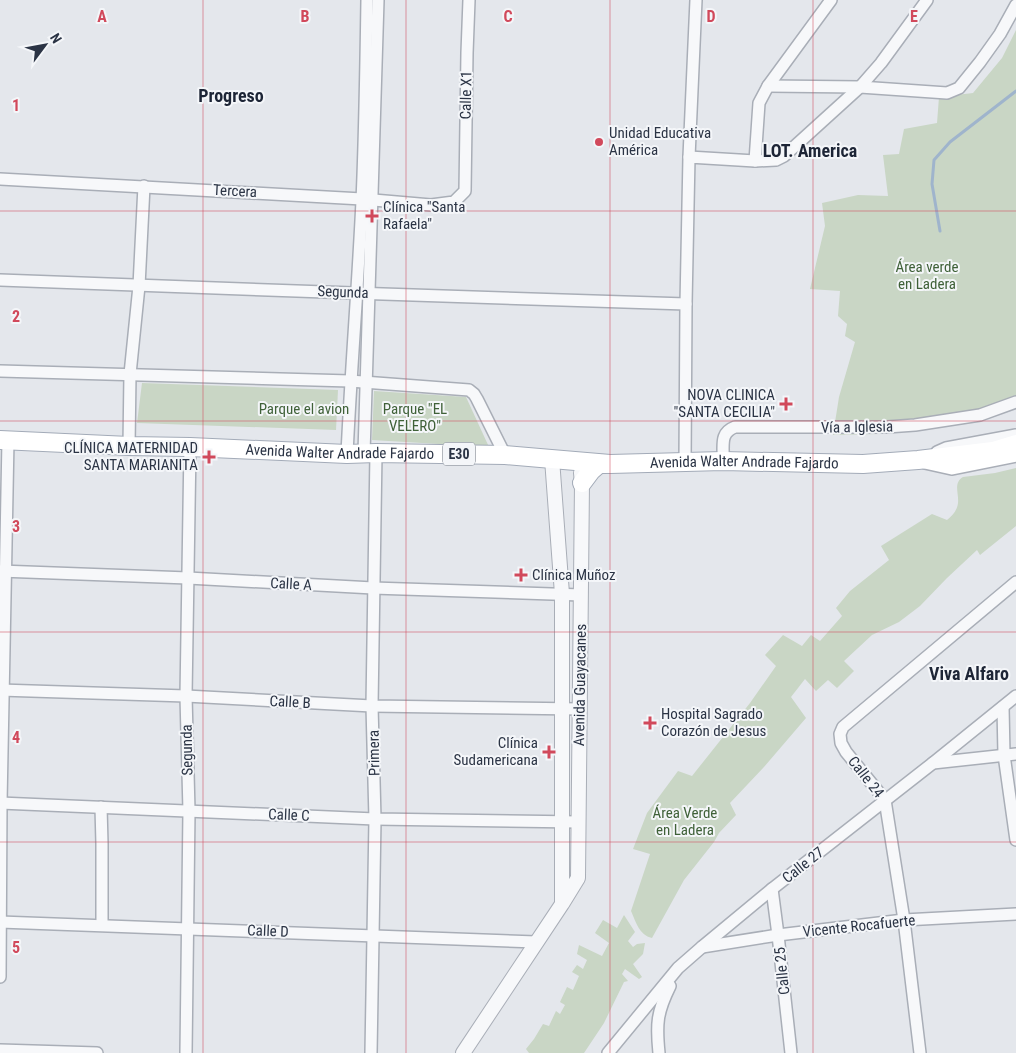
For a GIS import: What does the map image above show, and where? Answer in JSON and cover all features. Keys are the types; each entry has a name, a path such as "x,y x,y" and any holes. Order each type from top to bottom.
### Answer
{"main road":[{"name":"Avenida Walter Andrade Fajardo","path":"4,440 363,454 505,455 610,464 723,461 863,464 993,451 1016,444"},
{"name":"Avenida Walter Andrade Fajardo","path":"926,459 952,467 1016,454"},
{"path":"582,483 598,464 610,464"}],"street":[{"path":"367,0 367,199"},
{"path":"363,454 366,382 363,293 378,0"},
{"name":"Calle X1","path":"465,191 468,0"},
{"path":"685,463 689,156 696,0"},
{"path":"755,161 759,103 768,86 831,0"},
{"path":"689,156 755,161 776,160 784,156 860,87 881,63 927,0"},
{"path":"768,86 860,87 928,93 952,92 959,88 980,62 1000,34 1016,5"},
{"name":"Tercera","path":"0,179 367,199 431,205 454,202 465,191"},
{"path":"129,446 130,374 139,286 144,186"},
{"name":"Segunda","path":"0,280 686,304"},
{"path":"363,293 350,381 363,454"},
{"path":"0,371 350,381 469,390 477,399 505,455"},
{"name":"Vía a Iglesia","path":"723,461 724,436 726,432 735,427 915,425 980,416 1016,402"},
{"name":"Avenida Walter Andrade Fajardo","path":"926,459 946,448 1016,435"},
{"path":"0,977 4,440"},
{"name":"Segunda","path":"186,1053 189,811 186,696 190,447"},
{"name":"Primera","path":"363,454 373,588 372,706 375,819 371,1053"},
{"name":"Avenida Guayacanes","path":"552,460 562,594 562,904"},
{"name":"Avenida Guayacanes","path":"463,1053 578,878 582,483 578,462"},
{"name":"Calle A","path":"3,571 373,588 581,595"},
{"name":"Calle 24","path":"920,1053 904,920 885,800 846,752 841,743 840,734 844,727 1016,582"},
{"name":"Calle B","path":"2,691 186,696 372,706 580,709"},
{"name":"Calle 27","path":"608,1053 678,968 702,947 772,889 1016,696"},
{"path":"1003,707 1010,755 1016,840"},
{"path":"933,763 1010,755"},
{"name":"Calle C","path":"1,803 375,819 579,822"},
{"path":"100,807 102,926"},
{"name":"Calle 25","path":"772,889 791,1053"},
{"name":"Vicente Rocafuerte","path":"702,947 778,935 904,920 1016,914"},
{"name":"Calle D","path":"0,922 536,942"},
{"path":"660,1053 657,1035 658,1015 678,968"},
{"path":"0,1050 97,1053"}],"green space":[{"name":"Área verde en Ladera","path":"1016,30 1016,409 979,420 946,426 881,434 833,435 839,397 855,342 845,336 847,324 838,316 840,291 810,289 825,226 822,203 858,195 888,196 883,155 899,154 904,129 937,123 939,97 973,93 1002,58"},
{"name":"Parque el avion","path":"142,383 338,390 336,430 137,423"},
{"name":"Parque \"EL VELERO\"","path":"374,391 466,397 489,447 372,440"},
{"name":"Área Verde en Ladera","path":"1016,468 1016,526 980,555 977,550 920,606 899,622 872,635 844,661 854,671 837,688 828,680 816,691 805,679 791,697 806,718 730,803 736,815 719,833 684,880 652,938 644,934 638,928 631,911 650,854 633,849 647,813 678,771 692,776 750,703 776,666 765,655 783,635 802,646 811,635 820,641 842,616 836,608 850,591 889,560 881,546 932,514 947,520 952,515 957,508 957,485 960,479"},
{"path":"624,915 635,932 628,941 633,947 637,944 645,943 643,954 633,964 642,977 639,979 625,969 622,974 628,981 624,982 604,1023 584,1053 529,1053 526,1049 543,1024 549,1026 556,1011 560,1014 565,1005 560,1002 567,987 573,990 579,976 572,972 577,965 583,969 587,960 577,954 579,945 602,956 609,943 595,933 603,920 617,928"}],"waterway":[{"path":"940,231 932,184 934,160 950,142 1016,91"}],"place":[{"name":"Unidad Educativa América","path":"599,142"},
{"name":"Clínica \"Santa Rafaela\"","path":"372,216"},
{"name":"NOVA CLINICA \"SANTA CECILIA\"","path":"786,404"},
{"name":"CLÍNICA MATERNIDAD SANTA MARIANITA","path":"209,457"},
{"name":"Clínica Muñoz","path":"521,575"},
{"name":"Hospital Sagrado Corazón de Jesus","path":"650,723"},
{"name":"Clínica Sudamericana","path":"549,752"}],"district":[{"name":"Progreso","path":"231,95"},
{"name":"LOT. America","path":"810,150"},
{"name":"Viva Alfaro","path":"969,673"}]}
